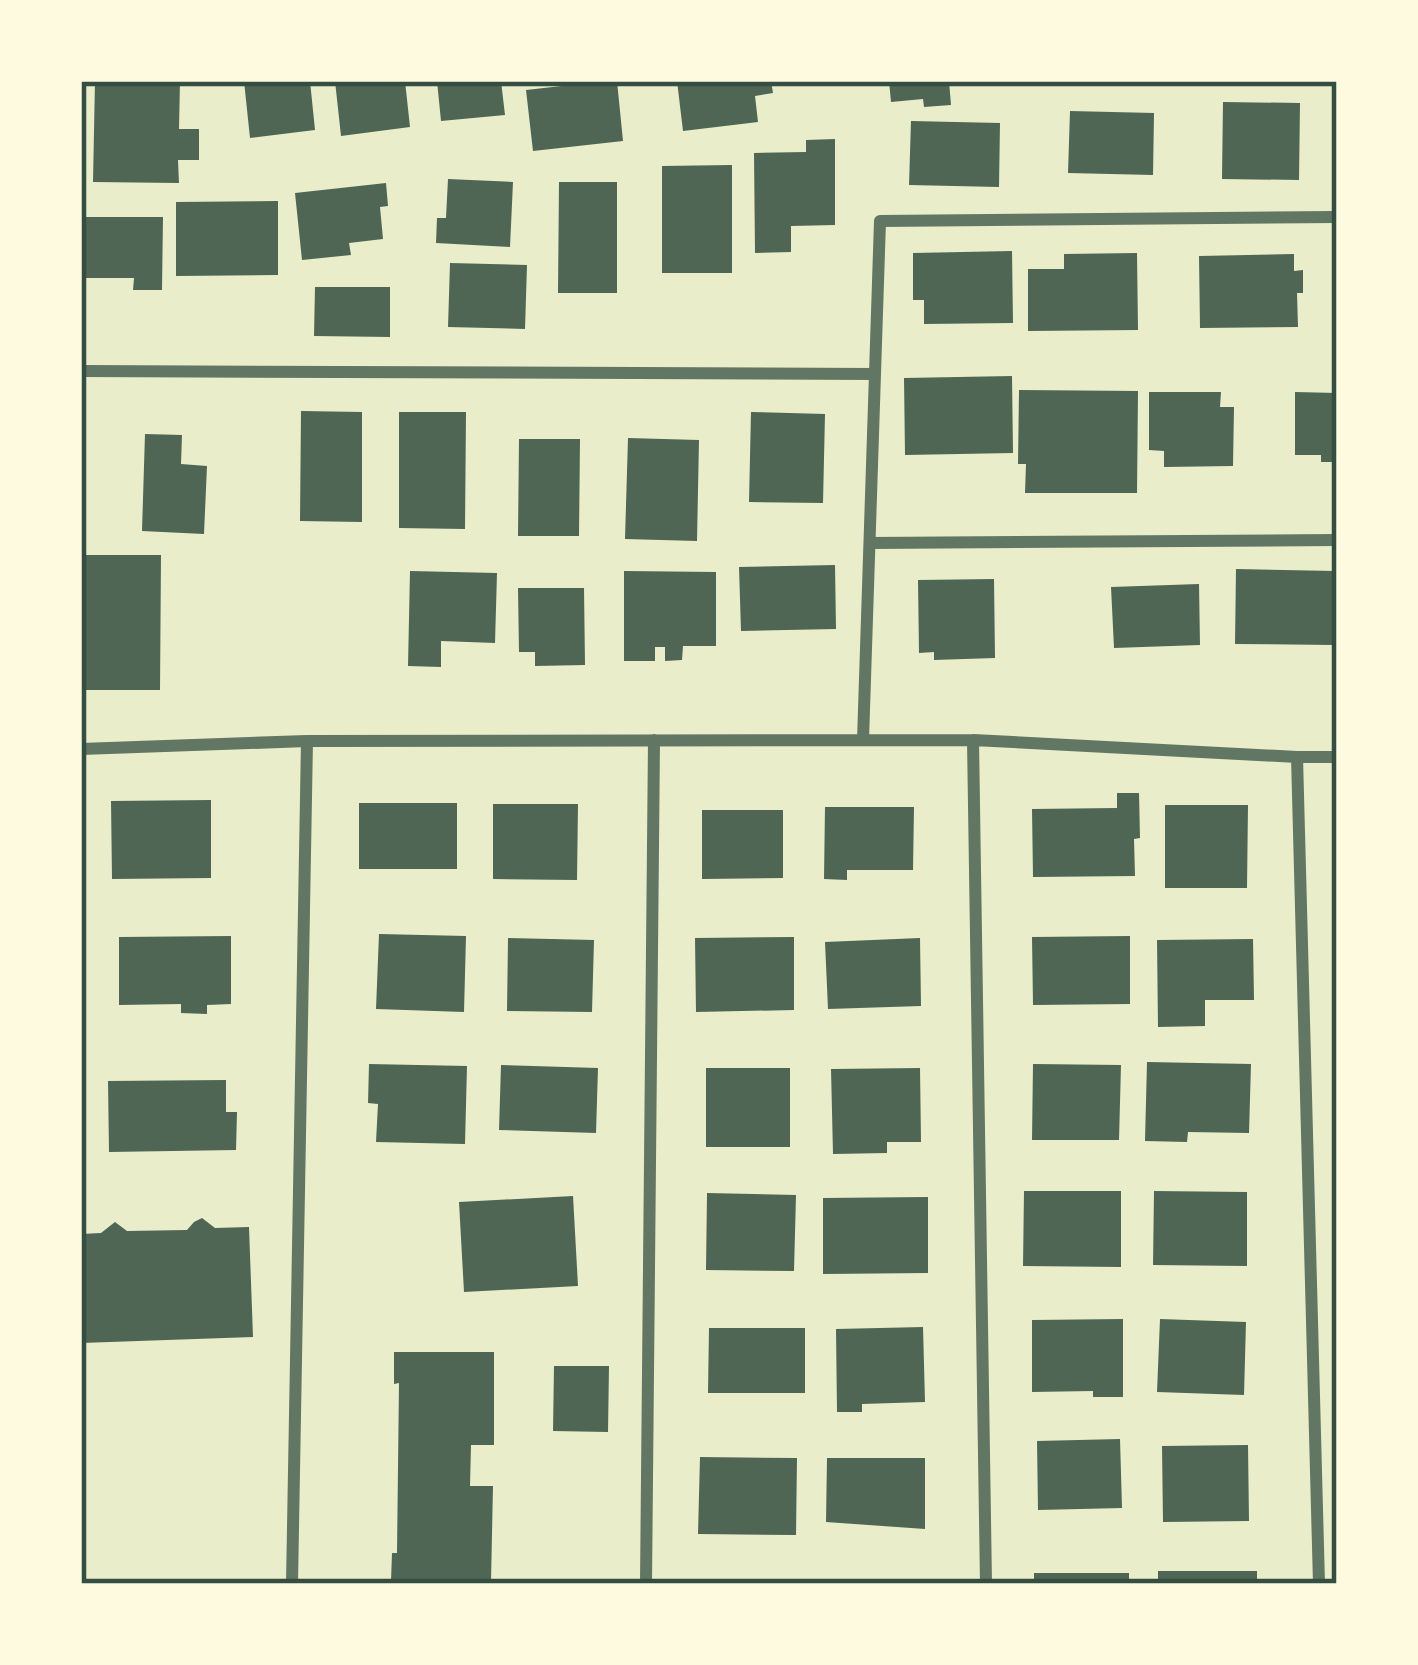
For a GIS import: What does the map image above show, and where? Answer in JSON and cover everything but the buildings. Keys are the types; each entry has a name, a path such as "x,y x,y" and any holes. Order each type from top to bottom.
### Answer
{"street":[{"path":"863,740 880,221 1337,217"},
{"path":"81,371 875,374"},
{"path":"870,543 1337,540"},
{"path":"646,1584 654,740"},
{"path":"974,740 986,1584"},
{"path":"81,749 307,741 974,740 1337,757"},
{"path":"292,1584 307,741"},
{"path":"1297,757 1319,1584"}]}
